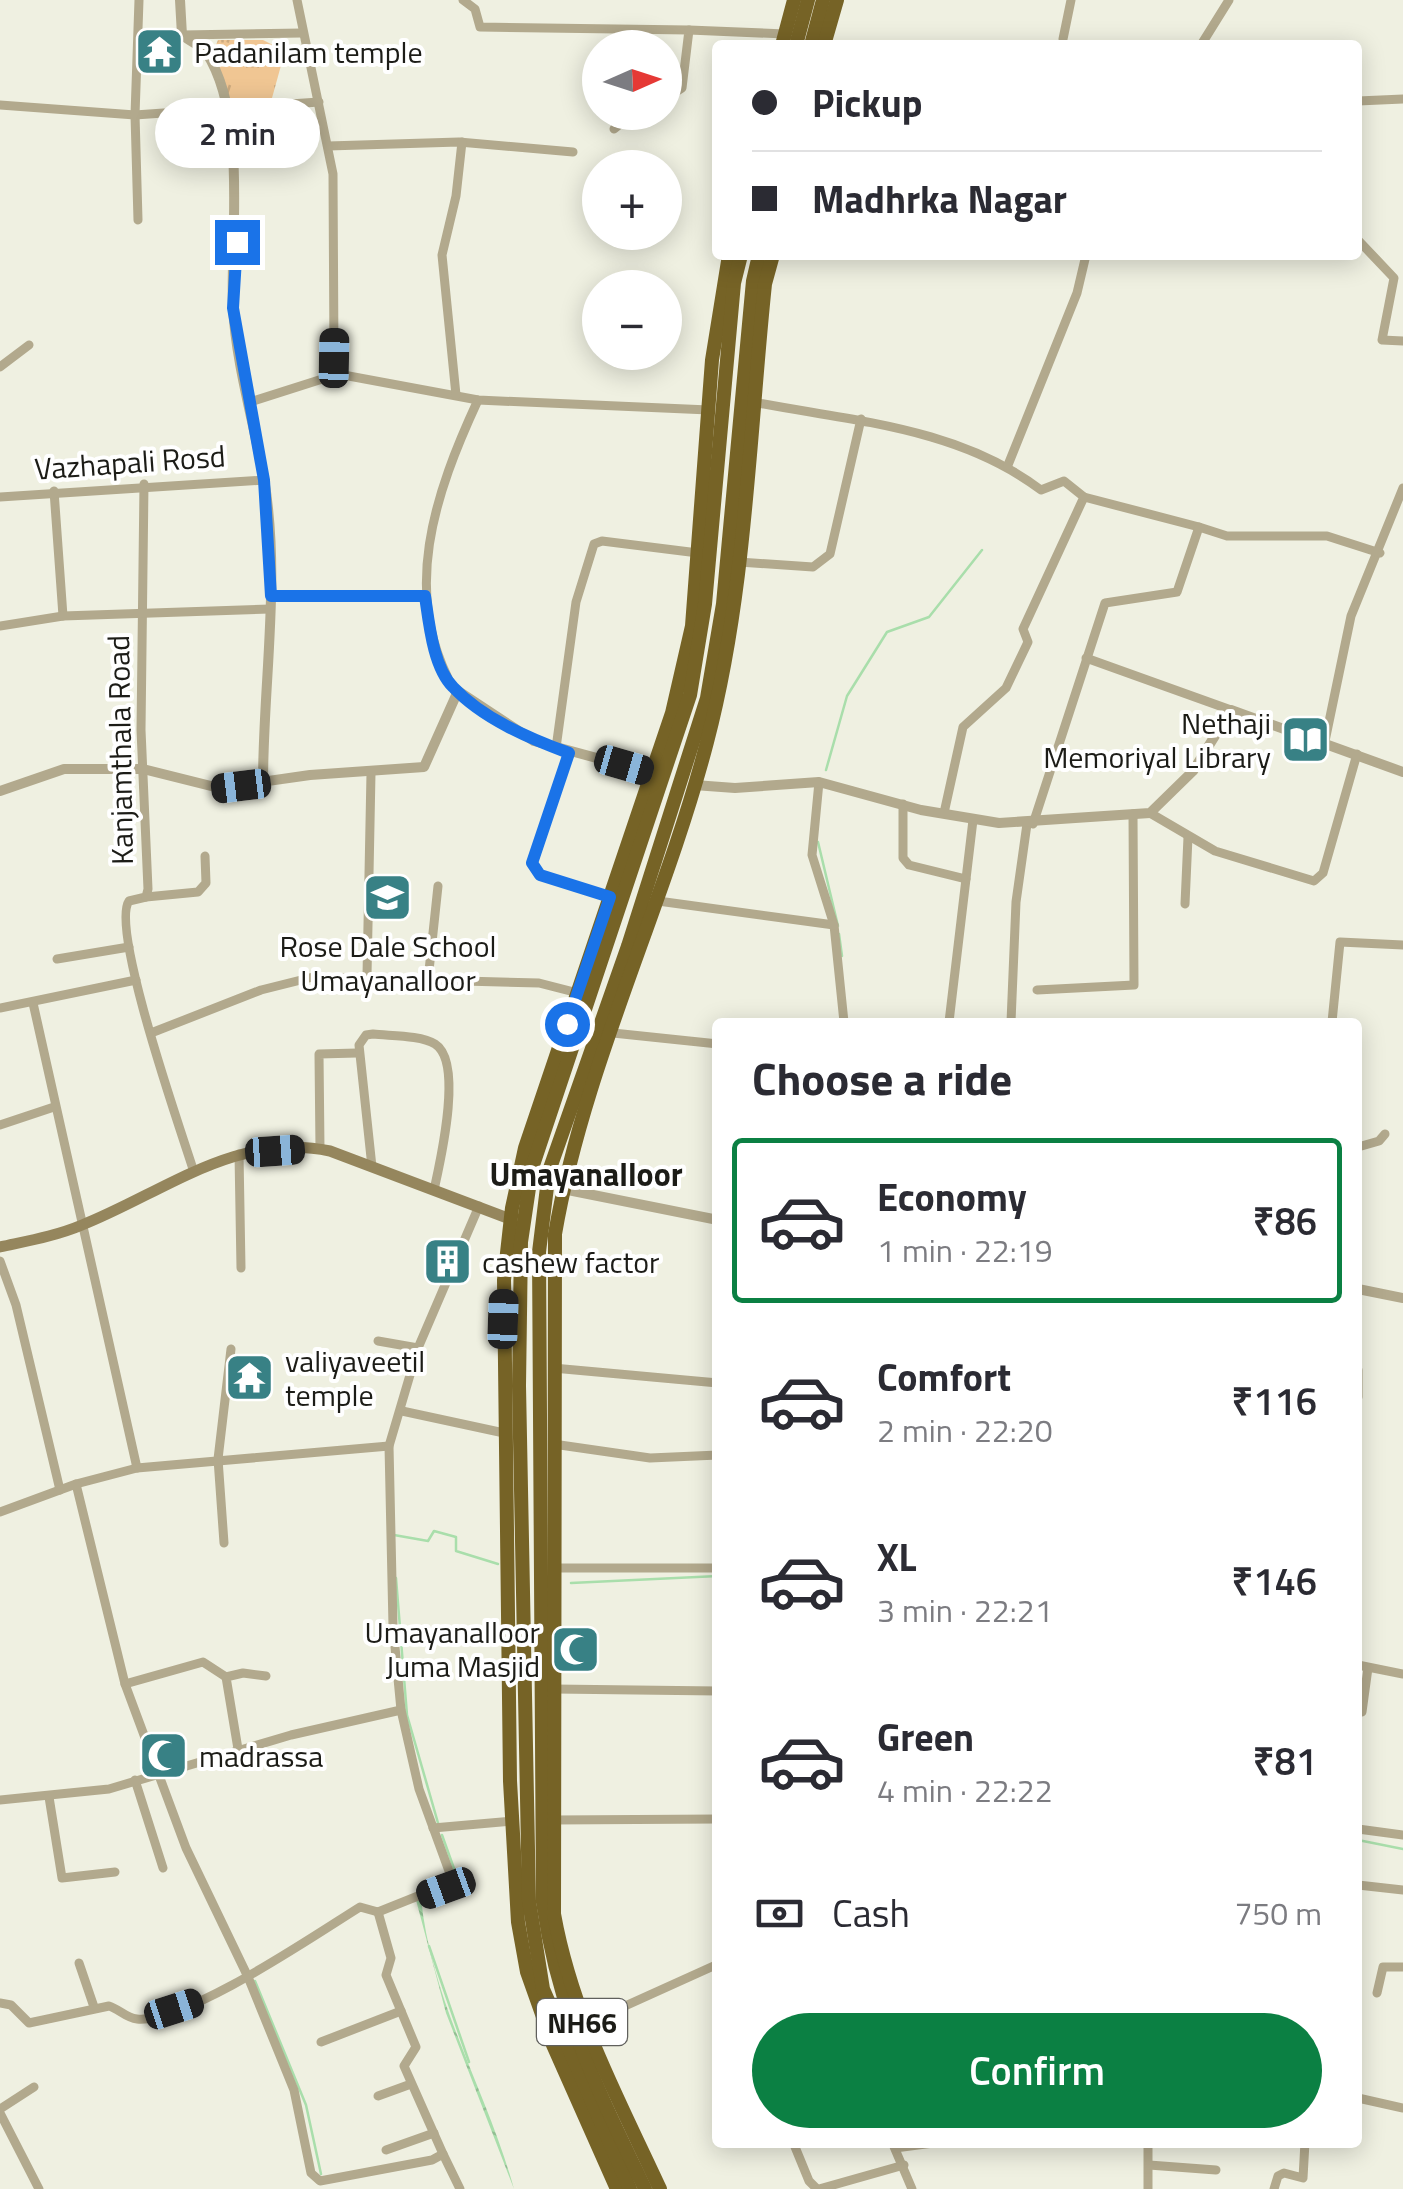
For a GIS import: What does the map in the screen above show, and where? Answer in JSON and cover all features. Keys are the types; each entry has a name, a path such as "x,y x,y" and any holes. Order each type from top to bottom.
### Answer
{"highway":[{"path":"788,40 794,0"},
{"path":"788,40 808,0"},
{"path":"812,40 822,0"},
{"path":"825,40 836,0"},
{"name":"NH66","path":"617,2189 577,2104 526,1972 512,1822 504,1280 510,1219 525,1148 672,713 692,626 709,410 728,260"},
{"path":"630,2189 544,1989 529,1901 520,1242 532,1168 690,695 705,604 734,283 741,260"},
{"path":"645,2189 597,2087 556,1980 543,1902 539,1252 549,1171 628,946 707,698 723,604 752,281 758,260"},
{"name":"NH66","path":"660,2189 583,2024 562,1961 554,1914 555,1234 563,1188 658,901 727,662 771,260"}],"main road":[{"path":"0,1247 83,1225 193,1169 240,1154 320,1149 510,1219"}],"street":[{"path":"138,220 134,115 139,0"},
{"path":"180,0 182,35"},
{"path":"297,0 328,146 337,249 334,358 338,374"},
{"path":"463,0 475,9 480,27 689,30 779,40"},
{"path":"1063,39 1071,0"},
{"path":"1203,40 1229,0"},
{"path":"682,88 689,30"},
{"path":"182,35 302,34"},
{"path":"182,35 205,50 227,109 237,242 233,308 264,480 271,596 263,783"},
{"path":"1362,101 1403,99"},
{"path":"0,105 134,115 319,102"},
{"path":"328,146 462,142 574,152"},
{"path":"456,395 442,255 456,196 462,142"},
{"path":"1362,244 1394,278 1382,340 1403,341"},
{"path":"1008,465 1076,292 1085,260"},
{"path":"0,367 28,345"},
{"path":"250,402 338,374 478,400 709,410"},
{"path":"478,400 436,498 425,596 441,667 455,691 502,724 569,753 652,773"},
{"path":"753,402 861,418 1008,465 1041,490 1064,481 1084,498 1227,536 1327,536 1380,553"},
{"path":"739,562 813,567 830,554 861,418"},
{"name":"Vazhapali Rosd","path":"0,496 144,484 264,480"},
{"name":"Kanjamthala Road","path":"144,484 146,897 128,900 124,908 136,980 193,1169"},
{"path":"1326,741 1351,616 1380,553 1403,488"},
{"name":"Kanjamthala Road","path":"54,491 63,616"},
{"path":"944,814 963,727 1006,688 1028,642 1023,628 1084,498"},
{"path":"1011,1018 1016,902 1030,824 1102,608 1109,600 1178,592 1200,527"},
{"path":"556,748 576,602 594,544 602,540 698,553"},
{"path":"271,596 425,596"},
{"path":"0,626 63,616 270,609"},
{"path":"1086,658 1326,741 1403,772"},
{"path":"0,791 64,769 143,769 219,788 424,766 455,691"},
{"path":"1150,813 1193,770 1231,710"},
{"path":"569,753 532,863 540,875 610,897"},
{"path":"694,785 735,788 819,782 973,820 1030,824 1150,813 1188,837 1288,876 1314,880 1323,874 1357,754"},
{"path":"367,975 371,772"},
{"path":"819,782 812,855 834,926 844,1018"},
{"path":"902,804 903,858 909,866 966,878"},
{"path":"1038,990 1134,985 1133,814"},
{"path":"949,1018 973,820"},
{"path":"1185,904 1188,837"},
{"path":"146,897 198,892 206,883 205,856"},
{"path":"428,980 438,886"},
{"path":"658,901 834,926"},
{"path":"1332,1018 1340,942 1403,945"},
{"path":"57,959 129,947"},
{"path":"151,1033 261,990 313,977 367,975 539,983 578,992"},
{"path":"0,1008 136,980"},
{"path":"33,1003 137,1468"},
{"path":"613,1032 712,1043"},
{"path":"372,1166 357,1053 362,1039 373,1034 432,1042 441,1050 449,1082 447,1129 434,1190"},
{"path":"320,1149 319,1054 357,1053"},
{"path":"0,1125 54,1106"},
{"path":"1362,1147 1379,1141 1384,1134"},
{"path":"240,1154 241,1268"},
{"path":"563,1188 712,1219"},
{"path":"0,2003 11,2005 30,2023 108,2006 130,2018 145,2018 204,1999 248,1977 360,1907 378,1912 453,1882 401,1710 394,1626 389,1446 418,1348 479,1206"},
{"path":"0,1261 16,1306 60,1490"},
{"path":"1362,1290 1403,1298"},
{"path":"378,1341 418,1348"},
{"path":"224,1543 218,1459 231,1349"},
{"path":"553,1368 712,1382"},
{"path":"402,1411 504,1433"},
{"path":"553,1444 650,1458 712,1455"},
{"path":"0,1512 76,1484 137,1468 389,1446"},
{"path":"76,1484 125,1684 186,1848 248,1977 298,2102 314,2178 326,2182 432,2160 443,2154"},
{"path":"554,1568 712,1568"},
{"path":"125,1684 202,1662 226,1677 243,1672 266,1676"},
{"path":"1362,1712 1363,1666 1403,1674"},
{"path":"226,1677 238,1750"},
{"path":"554,1689 712,1691"},
{"path":"0,1800 109,1788 238,1750 401,1710"},
{"path":"135,1780 162,1868"},
{"path":"49,1797 62,1878 115,1872"},
{"path":"554,1820 712,1819"},
{"path":"434,1828 512,1822"},
{"path":"1362,1830 1403,1835"},
{"path":"1362,1885 1403,1890"},
{"path":"378,1912 391,1958 386,1975 416,2047 404,2066 460,2189"},
{"path":"79,1963 94,2007"},
{"path":"583,2024 712,1967"},
{"path":"1377,1994 1383,1967 1403,1967"},
{"path":"321,2042 400,2011"},
{"path":"378,2096 411,2084"},
{"path":"34,2087 0,2111 40,2189"},
{"path":"1362,2099 1403,2108"},
{"path":"386,2150 434,2133"},
{"path":"795,2148 808,2181 818,2189 904,2165"},
{"path":"895,2148 912,2189"},
{"path":"1148,2189 1149,2148"},
{"path":"1274,2189 1278,2176 1284,2173 1305,2184 1305,2148"},
{"path":"1150,2164 1216,2170"}],"green space":[{"path":"218,40 263,40 285,51 272,98 226,98 212,55"}],"water":[{"path":"421,1898 436,1973 514,2189 446,2013 416,1900"}],"waterway":[{"path":"826,770 847,696 887,632 929,617 982,550"},
{"path":"818,842 838,926"},
{"path":"839,934 842,956"},
{"path":"394,1535 428,1541 434,1531 456,1537 456,1551 498,1564"},
{"path":"571,1583 712,1576"},
{"path":"396,1578 407,1715 438,1823"},
{"path":"420,1905 456,1894 457,1877 442,1835"},
{"path":"1362,1841 1403,1849"},
{"path":"429,1946 469,2062"},
{"path":"255,1981 306,2105 321,2174"}],"place":[{"name":"Padanilam temple","path":"159,52"},
{"name":"Nethaji Memoriyal Library","path":"1306,740"},
{"name":"Rose Dale School Umayanalloor","path":"388,897"},
{"name":"cashew factor","path":"447,1262"},
{"name":"valiyaveetil temple","path":"250,1378"},
{"name":"Umayanalloor Juma Masjid","path":"575,1649"},
{"name":"madrassa","path":"164,1756"}],"district":[{"name":"Umayanalloor","path":"586,1174"}],"route":[{"path":"237,242 233,308 264,480 271,596 425,596 441,667 455,691 502,724 569,753 532,863 540,875 610,897 567,1024"}]}
